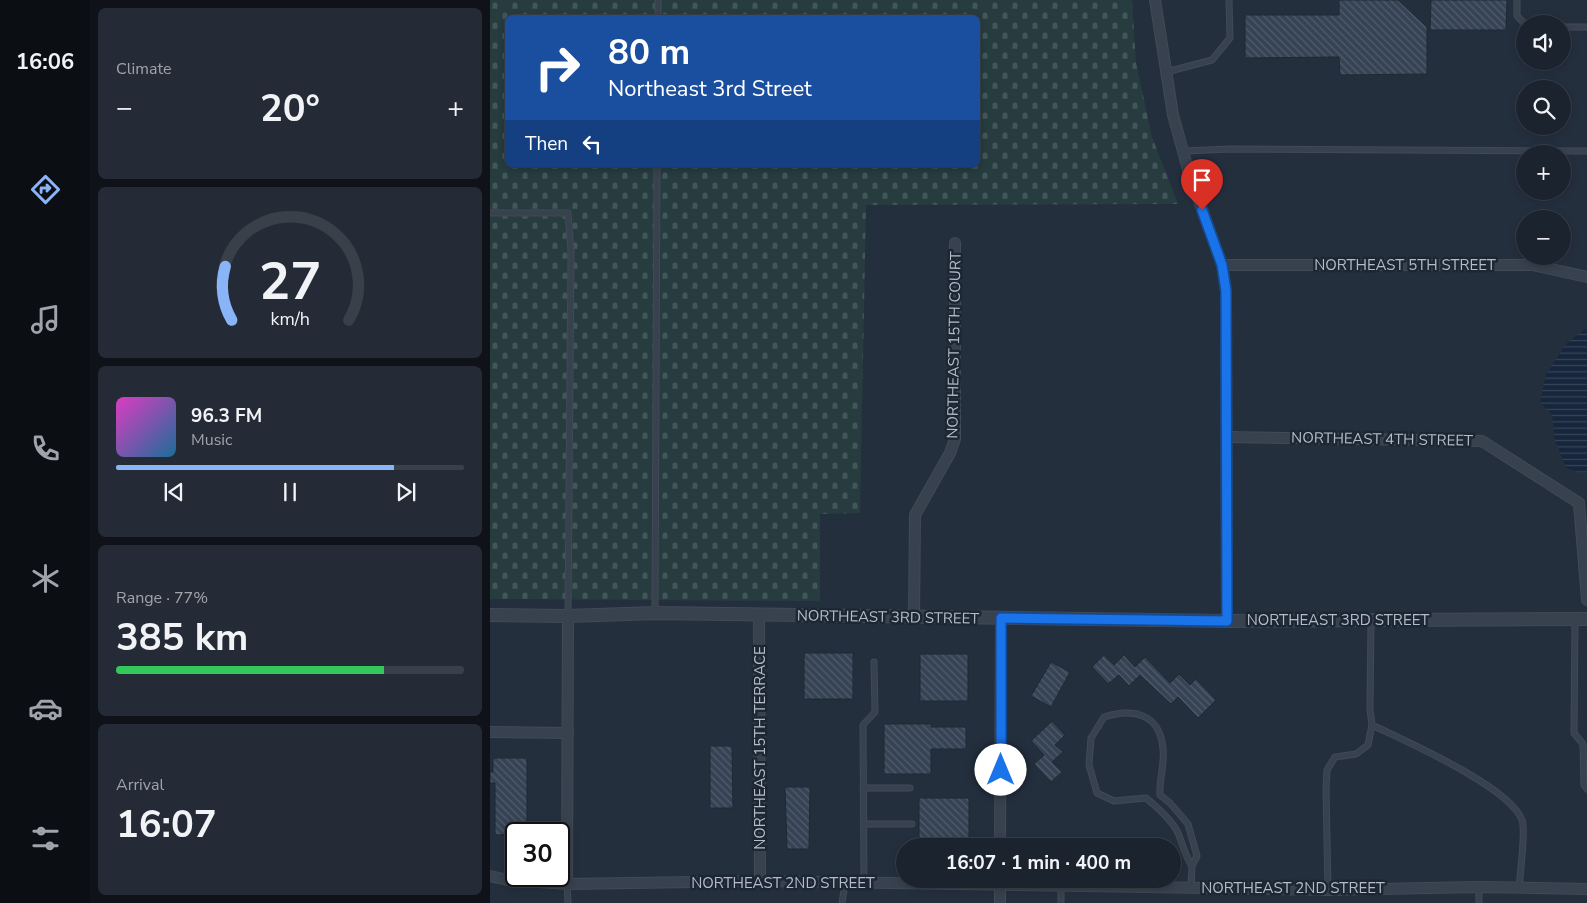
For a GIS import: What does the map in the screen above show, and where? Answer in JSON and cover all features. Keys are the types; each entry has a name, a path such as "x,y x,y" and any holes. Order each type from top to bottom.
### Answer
{"street":[{"path":"1156,0 1173,115 1189,173 1222,265 1226,291 1227,621"},
{"name":"NORTHEAST 15TH COURT","path":"914,617 915,515 950,454 955,439 955,242"},
{"name":"NORTHEAST 5TH STREET","path":"1222,265 1532,265 1587,277"},
{"name":"NORTHEAST 4TH STREET","path":"1227,437 1482,441 1583,502"},
{"path":"1583,502 1587,600"},
{"name":"NORTHEAST 3RD STREET","path":"490,615 568,616 655,613 759,616 1227,621 1581,619"},
{"path":"567,822 568,616"},
{"name":"NORTHEAST 15TH TERRACE","path":"759,616 760,881"},
{"path":"1000,838 1001,618"},
{"path":"490,732 568,733"},
{"name":"NORTHEAST 2ND STREET","path":"490,876 505,879"},
{"name":"NORTHEAST 2ND STREET","path":"570,884 760,881 896,883"},
{"name":"NORTHEAST 2ND STREET","path":"1181,888 1328,890 1479,887 1587,889"},
{"path":"1000,888 1000,903"}],"lane":[{"path":"658,0 658,15"},
{"path":"1166,72 1212,60 1230,38 1229,0"},
{"path":"1517,0 1517,15"},
{"path":"1571,27 1587,27"},
{"path":"1183,151 1241,149 1587,151"},
{"path":"655,613 657,167"},
{"path":"490,213 568,213 571,252 568,616"},
{"path":"1581,619 1574,733 1582,744 1584,785 1587,788"},
{"path":"1328,890 1327,770 1335,757 1356,754 1368,745 1372,724 1370,709 1371,620"},
{"path":"864,883 863,724 875,712 874,662"},
{"path":"1191,888 1192,866 1197,856 1188,824 1170,803 1160,795 1159,782 1164,750 1159,728 1144,715 1120,712 1104,717 1091,738 1089,766 1097,793 1114,801 1146,798 1177,832 1184,854 1192,866"},
{"path":"1372,724 1468,772 1512,806 1522,820 1519,888"},
{"path":"863,788 910,788"},
{"path":"864,824 912,824"},
{"path":"842,903 845,882"},
{"path":"567,887 568,903"},
{"path":"1479,887 1479,903"},
{"path":"1061,888 1061,903"}],"green space":[{"path":"490,0 1132,0 1136,63 1152,137 1178,204 866,205 860,513 820,514 820,601 490,599"}],"water":[{"path":"1587,328 1587,473 1580,473 1566,468 1555,440 1552,415 1540,402 1546,374 1567,343"}],"building":[{"path":"1339,0 1398,0 1427,27 1427,74 1340,75 1339,57 1245,58 1245,15 1339,15"},
{"path":"1431,0 1507,0 1506,30 1430,30"},
{"path":"804,653 853,653 853,699 804,699"},
{"path":"920,654 968,654 968,701 920,701"},
{"path":"1104,655 1114,665 1124,655 1135,667 1145,657 1170,683 1179,674 1190,685 1196,679 1216,700 1198,718 1178,697 1171,704 1140,675 1129,686 1119,675 1108,684 1092,667"},
{"path":"1051,662 1070,672 1051,707 1031,696"},
{"path":"1052,721 1065,735 1055,745 1063,752 1052,762 1062,772 1051,782 1034,764 1044,755 1031,741"},
{"path":"884,724 931,724 931,727 966,727 966,749 931,749 931,774 884,774"},
{"path":"710,746 732,746 733,808 710,808"},
{"path":"493,758 527,758 527,822 505,822 505,835 495,835 495,783 490,783 490,772 493,772"},
{"path":"785,787 810,787 809,849 787,849"},
{"path":"919,798 969,798 969,838 919,838"}],"route":[{"path":"1001,770 1001,618 1227,621 1226,291 1222,265 1202,210"}]}
